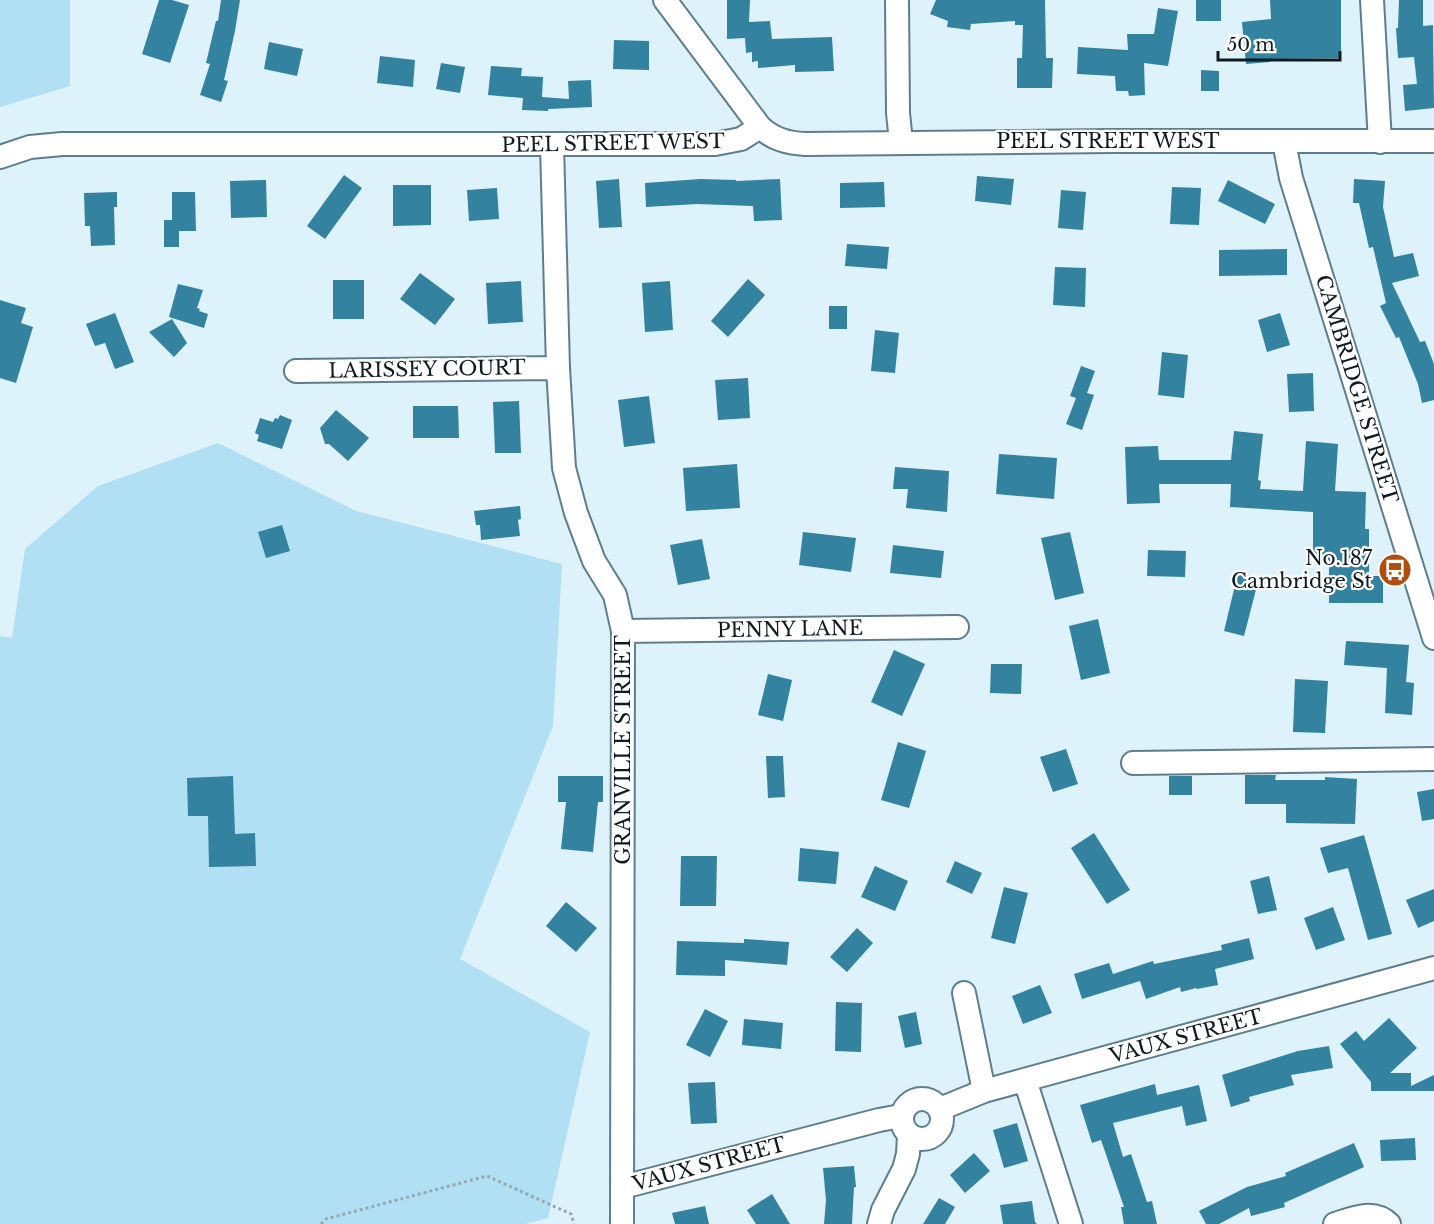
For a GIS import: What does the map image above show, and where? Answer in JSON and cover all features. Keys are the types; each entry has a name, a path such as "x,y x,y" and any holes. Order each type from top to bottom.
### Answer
{"street":[{"path":"665,0 760,127"},
{"path":"897,0 898,113 901,142"},
{"path":"1372,0 1380,142"},
{"name":"PEEL STREET WEST","path":"0,157 30,147 62,144 715,144 741,139 760,127 777,138 797,143 1434,141"},
{"name":"CAMBRIDGE STREET","path":"1286,141 1291,178 1434,638"},
{"name":"GRANVILLE STREET","path":"552,145 558,368 564,468 576,513 594,561 615,595 623,631 622,1224"},
{"name":"LARISSEY COURT","path":"296,371 558,368"},
{"name":"PENNY LANE","path":"623,631 957,627"},
{"path":"1133,764 1434,759"},
{"name":"VAUX STREET","path":"940,1109 984,1091 1434,968"},
{"path":"964,993 984,1091"},
{"path":"1025,1080 1071,1224"},
{"path":"879,1224 908,1154 905,1126 907,1104 918,1098 931,1100 940,1109 942,1123 935,1135 922,1139 905,1126"},
{"name":"VAUX STREET","path":"623,1187 879,1120 905,1126"},
{"path":"1335,1224 1354,1217 1370,1215 1383,1218 1389,1224"}],"path":[{"path":"321,1224 326,1219 487,1176 571,1214 574,1224"}],"shaded area":[{"path":"0,0 70,0 70,86 0,107"},
{"path":"218,443 356,511 562,564 553,726 460,959 590,1032 548,1218 526,1224 0,1224 0,636 12,638 25,549 98,486"}],"building":[{"path":"159,0 172,0 189,5 170,63 142,54"},
{"path":"221,0 240,0 224,80 228,81 221,102 200,95 210,64 206,63 216,21 218,21"},
{"path":"727,0 750,0 749,22 770,21 772,39 832,37 834,71 795,72 795,65 758,68 758,61 752,62 752,52 746,53 745,38 727,39"},
{"path":"936,0 1045,0 1046,58 1053,58 1052,88 1017,88 1017,58 1022,58 1023,25 1015,25 1015,21 971,24 970,30 947,27 948,21 930,14"},
{"path":"1196,0 1221,0 1221,21 1196,21"},
{"path":"1270,0 1341,0 1341,58 1270,59 1270,62 1246,64 1242,22 1271,19"},
{"path":"1399,0 1423,0 1423,26 1433,25 1434,108 1405,111 1403,85 1417,84 1414,57 1398,58 1396,28 1398,28"},
{"path":"1158,8 1178,11 1168,66 1144,63 1145,95 1129,96 1128,91 1116,91 1115,76 1077,74 1078,47 1128,50 1127,34 1154,34"},
{"path":"614,40 649,41 649,70 613,69"},
{"path":"269,42 303,49 297,76 264,69"},
{"path":"380,56 415,60 413,87 377,83"},
{"path":"441,63 465,67 460,93 436,89"},
{"path":"491,66 522,68 521,76 543,77 542,97 569,99 568,81 591,80 592,107 548,109 548,111 522,110 523,98 488,95"},
{"path":"1201,70 1219,71 1219,91 1201,91"},
{"path":"344,175 362,188 325,239 307,226"},
{"path":"977,176 1014,179 1011,205 975,201"},
{"path":"619,179 622,227 599,228 596,181"},
{"path":"700,179 736,181 780,179 782,220 754,221 753,206 697,204 646,207 645,183"},
{"path":"1354,179 1385,181 1383,207 1394,257 1413,253 1419,276 1392,283 1420,342 1425,341 1434,364 1434,400 1422,403 1418,384 1399,337 1396,338 1380,306 1386,303 1373,247 1369,248 1359,203 1353,203"},
{"path":"266,180 267,217 231,218 230,181"},
{"path":"1228,180 1275,204 1265,224 1218,201"},
{"path":"884,182 885,207 840,208 840,183"},
{"path":"393,185 431,185 431,225 393,226"},
{"path":"1172,187 1201,188 1199,225 1170,224"},
{"path":"497,188 499,219 469,221 467,190"},
{"path":"1061,190 1086,192 1083,230 1058,228"},
{"path":"117,192 117,207 114,207 115,245 91,246 90,226 85,226 84,193"},
{"path":"172,192 195,192 196,231 179,231 179,247 164,247 164,220 172,220"},
{"path":"847,244 889,247 887,269 845,266"},
{"path":"1287,249 1287,275 1219,276 1219,250"},
{"path":"1055,267 1086,268 1085,307 1053,305"},
{"path":"420,273 455,299 435,325 400,299"},
{"path":"748,279 765,295 728,337 711,321"},
{"path":"333,280 364,280 364,319 333,319"},
{"path":"521,281 523,322 488,324 486,283"},
{"path":"670,281 673,330 645,332 642,283"},
{"path":"178,284 203,290 197,308 208,314 204,328 169,317"},
{"path":"0,300 26,308 21,323 33,327 16,383 0,378"},
{"path":"829,306 847,306 847,329 829,329"},
{"path":"115,313 134,362 115,369 105,343 95,346 86,324"},
{"path":"1280,313 1290,345 1267,352 1258,320"},
{"path":"172,319 187,343 174,357 149,332"},
{"path":"875,330 899,333 895,373 871,371"},
{"path":"1162,352 1188,355 1184,398 1158,395"},
{"path":"1081,366 1095,371 1087,393 1094,395 1082,430 1066,424 1076,398 1070,396"},
{"path":"1313,373 1314,411 1289,412 1287,374"},
{"path":"748,378 750,418 718,420 715,380"},
{"path":"649,396 655,443 624,447 618,400"},
{"path":"519,401 521,453 495,453 493,402"},
{"path":"413,406 458,406 459,438 413,438"},
{"path":"336,410 369,438 348,461 329,444 325,444 320,428"},
{"path":"280,415 292,420 282,449 257,441 259,435 255,433 260,418 273,422"},
{"path":"1234,431 1263,434 1258,480 1261,481 1260,489 1303,491 1306,441 1338,444 1335,491 1366,492 1365,529 1369,529 1369,576 1383,576 1383,603 1329,603 1329,560 1313,560 1313,512 1230,507 1231,484 1159,484 1160,503 1127,504 1125,447 1158,446 1159,460 1231,460"},
{"path":"999,454 1057,458 1054,499 996,494"},
{"path":"737,464 740,508 686,511 683,468"},
{"path":"895,467 949,471 947,512 906,508 908,489 893,489"},
{"path":"520,506 521,519 518,520 520,536 481,540 480,525 476,525 474,511"},
{"path":"282,525 290,551 266,558 258,532"},
{"path":"803,532 856,538 851,572 799,565"},
{"path":"1070,532 1084,593 1055,600 1041,538"},
{"path":"702,539 710,579 678,585 670,545"},
{"path":"893,545 944,551 941,578 890,573"},
{"path":"1148,550 1186,551 1185,577 1147,576"},
{"path":"1238,573 1259,578 1244,636 1224,631"},
{"path":"1098,619 1110,673 1081,680 1069,626"},
{"path":"1346,641 1409,645 1406,682 1414,683 1412,715 1385,713 1387,668 1344,665"},
{"path":"894,650 925,664 902,716 871,702"},
{"path":"991,664 1022,664 1021,694 990,693"},
{"path":"768,674 792,680 783,721 758,715"},
{"path":"1295,679 1328,681 1325,733 1293,732"},
{"path":"898,742 926,751 909,808 881,800"},
{"path":"1066,749 1078,784 1053,792 1040,757"},
{"path":"766,756 783,756 785,797 768,798"},
{"path":"1245,775 1276,775 1275,780 1325,780 1325,777 1357,779 1355,824 1286,823 1286,804 1245,804"},
{"path":"233,776 235,834 255,833 256,866 209,867 208,816 188,816 187,778"},
{"path":"558,776 603,776 603,802 598,802 593,852 561,849 566,802 558,802"},
{"path":"1169,776 1192,776 1192,795 1169,795"},
{"path":"1434,789 1434,819 1422,821 1417,792"},
{"path":"1094,833 1130,890 1107,904 1071,848"},
{"path":"1364,835 1392,934 1368,940 1348,868 1328,873 1320,848"},
{"path":"800,848 839,852 836,884 798,881"},
{"path":"681,856 717,856 716,906 680,906"},
{"path":"955,861 982,873 972,894 946,882"},
{"path":"875,866 908,881 895,911 861,897"},
{"path":"1269,876 1277,910 1258,914 1250,881"},
{"path":"1004,887 1028,893 1015,944 991,938"},
{"path":"1434,889 1434,921 1418,928 1406,900"},
{"path":"566,902 597,928 576,952 546,926"},
{"path":"1333,907 1345,940 1316,950 1304,918"},
{"path":"857,928 873,943 847,972 830,957"},
{"path":"1249,938 1254,959 1215,969 1218,985 1181,992 1180,987 1146,999 1140,981 1082,999 1074,974 1109,963 1113,974 1153,961 1154,964 1222,950 1221,945"},
{"path":"744,939 789,942 787,965 725,960 725,976 676,975 677,941 744,943"},
{"path":"1040,985 1052,1013 1023,1024 1012,996"},
{"path":"836,1002 862,1003 861,1052 835,1051"},
{"path":"705,1009 728,1021 710,1057 686,1045"},
{"path":"916,1012 922,1044 905,1048 898,1016"},
{"path":"1389,1018 1417,1048 1390,1073 1411,1073 1411,1086 1434,1075 1434,1091 1371,1091 1371,1082 1340,1044 1356,1031 1364,1041"},
{"path":"744,1019 783,1023 781,1049 742,1045"},
{"path":"1329,1046 1333,1068 1291,1075 1294,1085 1249,1097 1250,1101 1231,1107 1222,1075 1298,1051"},
{"path":"715,1082 717,1123 691,1124 688,1083"},
{"path":"1155,1084 1157,1095 1199,1085 1207,1121 1186,1126 1182,1106 1113,1123 1123,1157 1131,1154 1147,1202 1152,1201 1157,1224 1124,1224 1121,1207 1124,1207 1101,1140 1092,1143 1080,1105"},
{"path":"1017,1123 1028,1161 1004,1168 993,1130"},
{"path":"1415,1138 1416,1160 1381,1161 1380,1140"},
{"path":"1354,1143 1364,1167 1284,1203 1285,1207 1251,1216 1249,1208 1219,1224 1206,1224 1199,1211 1247,1187 1286,1176 1285,1173"},
{"path":"974,1153 990,1171 965,1193 950,1175"},
{"path":"854,1166 856,1187 854,1187 852,1224 824,1224 826,1200 823,1168"},
{"path":"772,1194 790,1224 756,1224 747,1210"},
{"path":"939,1198 955,1207 945,1224 923,1224"},
{"path":"1032,1201 1037,1224 1003,1224 1000,1205"},
{"path":"705,1206 709,1224 675,1224 672,1213"}],"place":[{"name":"No.187 Cambridge St","path":"1395,570"}]}
